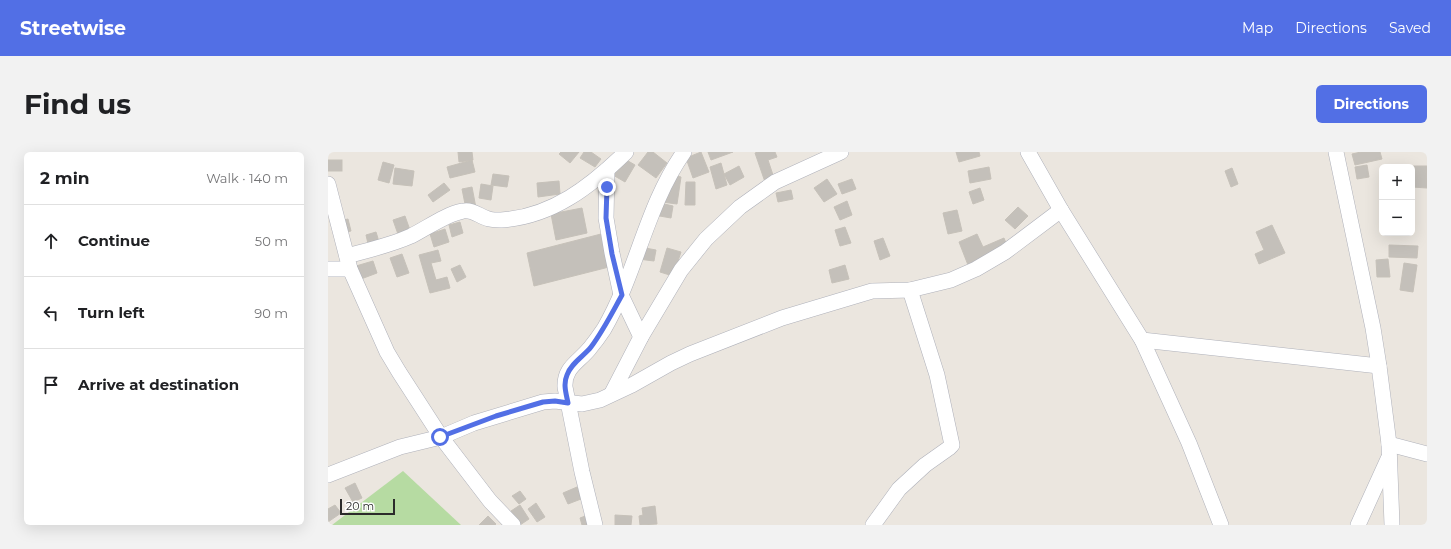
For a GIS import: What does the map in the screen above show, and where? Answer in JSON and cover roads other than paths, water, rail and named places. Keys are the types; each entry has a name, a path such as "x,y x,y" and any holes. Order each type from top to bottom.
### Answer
{"street":[{"path":"328,269 349,262 411,235 454,214 465,211 472,212 489,220 523,218 539,213 562,202 607,170 626,152"},
{"path":"596,525 582,472 568,403 565,380 567,373 574,364 590,349 604,330 622,295 662,189 672,169 684,152"},
{"path":"612,394 641,337 681,270 706,239 740,207 775,182 840,152"},
{"path":"1028,152 1061,210 1142,340 1188,443 1221,525"},
{"path":"1336,152 1373,328 1379,366 1390,450 1392,525"},
{"path":"607,170 606,218 612,254 622,295 641,337"},
{"path":"328,184 349,262 387,352 440,437 490,501 513,525"},
{"path":"328,475 400,447 440,437 482,420 543,402 555,401 568,403 589,403 632,385 690,354 782,318 854,295 872,291 910,290 951,280 976,269 1004,252 1061,210"},
{"path":"873,525 899,489 925,465 952,445 937,375 910,290"},
{"path":"1142,340 1379,366"},
{"path":"1390,450 1427,454"},
{"path":"1358,525 1390,450"}]}
